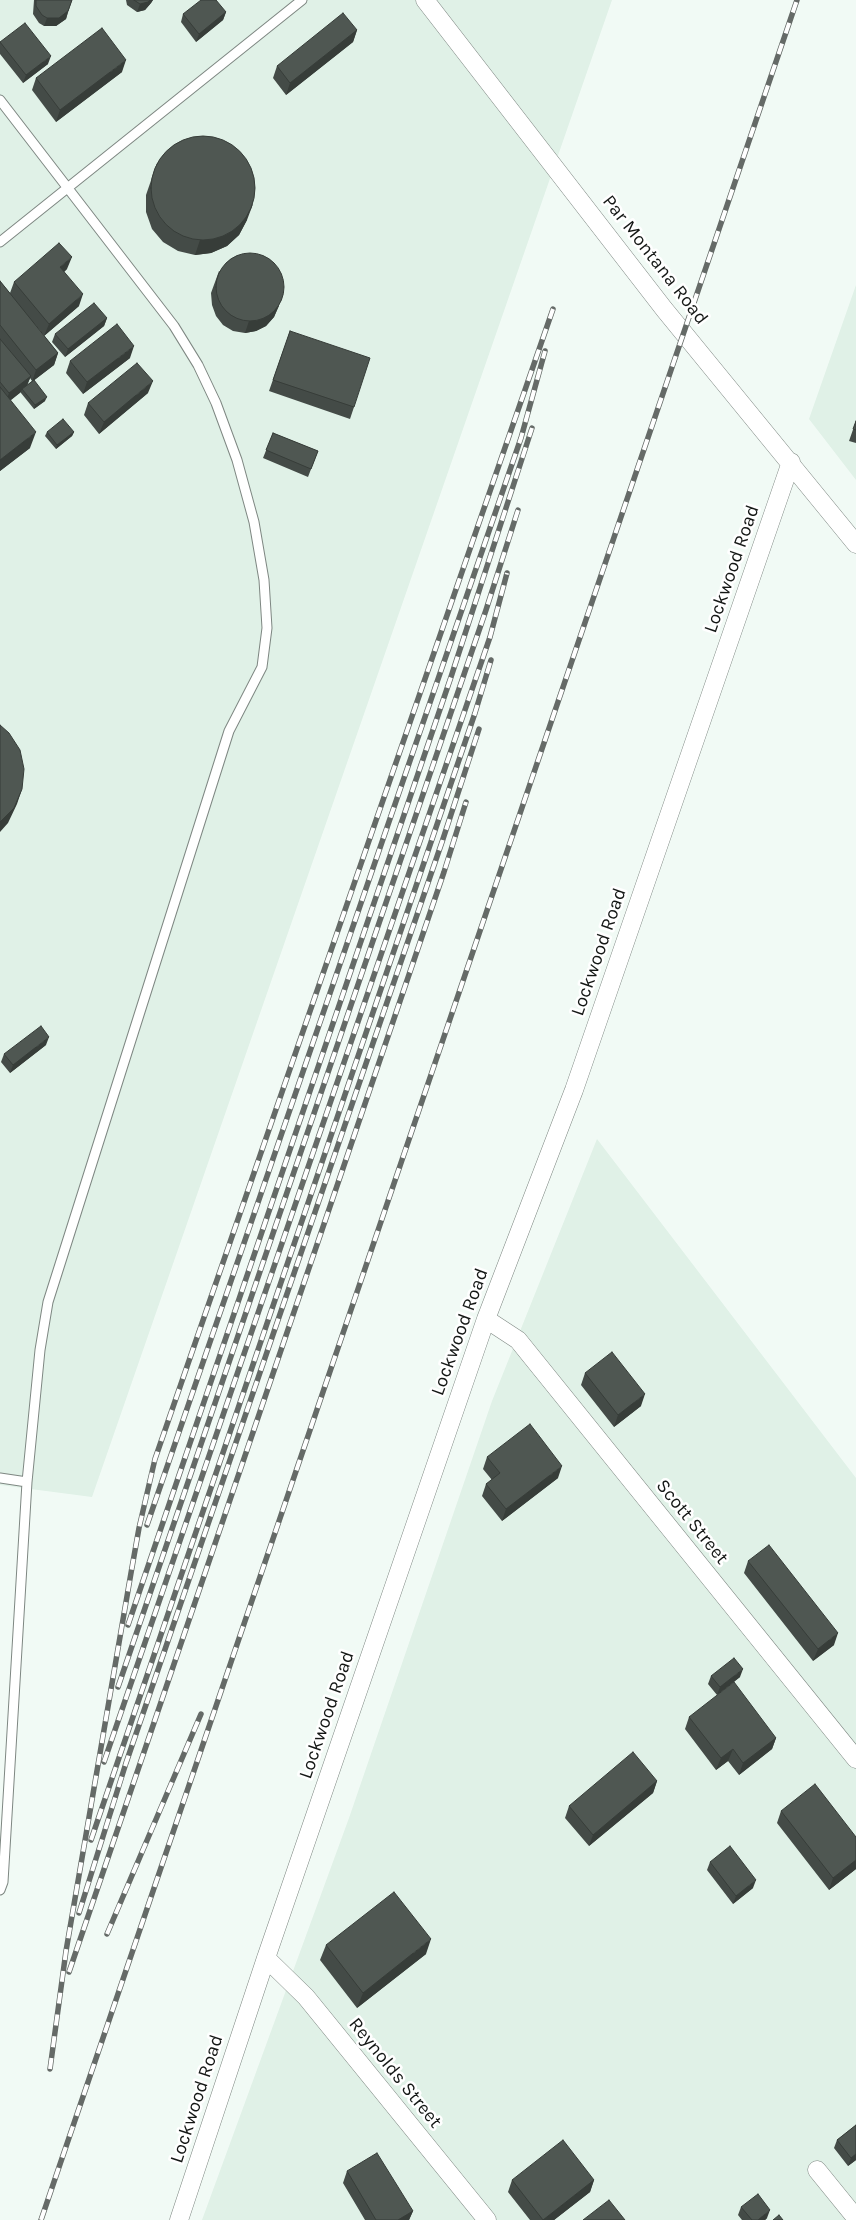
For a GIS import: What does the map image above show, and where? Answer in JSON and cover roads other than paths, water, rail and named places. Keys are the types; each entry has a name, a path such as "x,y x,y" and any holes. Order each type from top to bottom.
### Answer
{"street":[{"name":"Par Montana Road","path":"425,0 664,309 791,462 856,544"},
{"name":"Lockwood Road","path":"179,2220 266,1958 486,1319 574,1090 791,462"},
{"name":"Scott Street","path":"486,1319 518,1340 856,1759"},
{"name":"Reynolds Street","path":"266,1958 306,1997 487,2220"},
{"path":"818,2170 856,2218"}],"lane":[{"path":"0,242 302,0"},
{"path":"0,100 174,326 198,365 216,403 237,460 254,522 264,580 267,628 262,667 229,731 48,1302 40,1350 28,1482 3,1882 0,1890"},
{"path":"0,1478 28,1482"}],"railway":[{"path":"41,2220 797,0"},
{"path":"50,2069 66,1951 131,1573 155,1459 553,309"},
{"path":"147,1525 521,438 545,351"},
{"path":"128,1625 451,677 532,428"},
{"path":"118,1687 486,610 518,510"},
{"path":"104,1762 490,637 507,573"},
{"path":"91,1840 475,713 491,660"},
{"path":"79,1913 126,1763 479,729"},
{"path":"69,1972 444,872 466,802"},
{"path":"107,1934 201,1714"}]}
